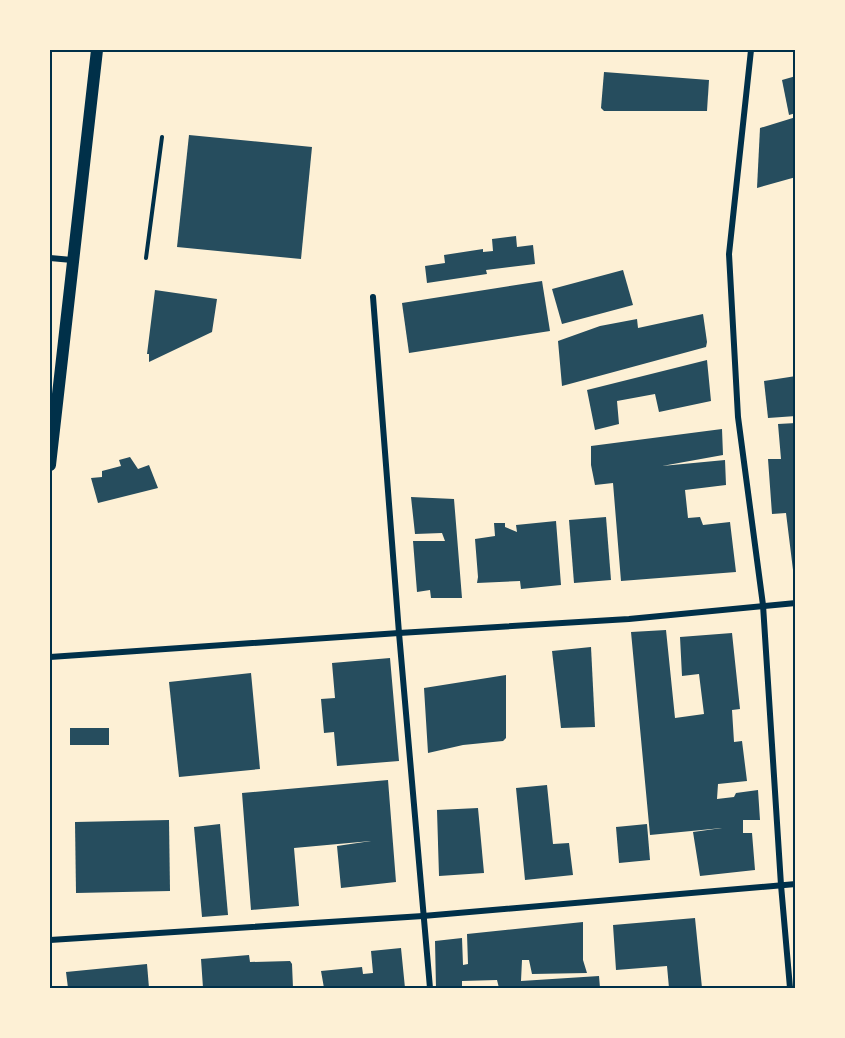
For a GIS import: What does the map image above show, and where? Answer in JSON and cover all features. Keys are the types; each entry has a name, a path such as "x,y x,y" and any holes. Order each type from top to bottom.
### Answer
{"main road":[{"path":"50,465 97,50"}],"street":[{"path":"751,50 729,254 738,417 763,605 790,988"},
{"path":"50,258 72,260"},
{"path":"373,297 430,988"},
{"path":"50,657 629,619 795,603"},
{"path":"50,940 423,916 795,884"}],"lane":[{"path":"146,258 162,137"}],"building":[{"path":"604,72 709,80 707,111 604,111 601,108"},
{"path":"796,76 796,113 789,115 782,80"},
{"path":"796,117 796,177 757,188 760,128"},
{"path":"189,135 312,147 301,259 177,247"},
{"path":"516,236 517,247 533,245 535,264 486,270 487,274 427,283 425,266 445,263 444,255 483,249 483,252 493,251 492,239"},
{"path":"623,270 633,305 562,324 552,289"},
{"path":"542,281 550,331 409,353 402,303"},
{"path":"155,290 217,299 212,332 149,362 149,354 147,354"},
{"path":"703,314 706,347 562,386 558,341 600,326 637,319 638,328"},
{"path":"707,360 711,401 659,412 655,394 617,401 619,424 595,430 587,390"},
{"path":"796,376 796,416 768,418 764,381"},
{"path":"796,423 796,577 794,578 786,513 772,514 768,459 781,459 778,424"},
{"path":"722,429 723,455 662,466 725,460 726,485 685,490 688,518 700,517 703,525 730,522 736,572 621,581 613,483 595,485 591,465 591,446"},
{"path":"130,457 138,469 149,465 158,488 98,503 91,478 102,477 102,471 121,466 119,460"},
{"path":"411,497 454,499 462,598 431,598 430,590 417,592 413,541 445,541 442,533 415,534"},
{"path":"606,517 611,580 574,583 569,520"},
{"path":"556,521 561,585 521,589 520,581 477,583 475,539 495,536 494,523 505,523 505,527 517,532 516,525"},
{"path":"666,630 675,718 704,714 699,674 682,676 680,637 732,633 740,709 732,710 734,742 742,741 747,781 718,784 717,799 758,790 760,820 743,820 743,833 752,833 755,870 700,876 693,832 722,828 650,835 631,632"},
{"path":"591,647 595,727 561,728 552,651"},
{"path":"390,658 399,761 337,766 334,732 324,733 321,699 335,698 332,663"},
{"path":"251,673 260,769 179,777 169,682"},
{"path":"506,675 506,738 503,741 463,745 428,753 424,688"},
{"path":"70,728 109,728 109,745 70,745"},
{"path":"388,780 396,882 341,888 337,846 371,841 294,848 299,906 251,910 242,793"},
{"path":"547,785 553,844 569,843 573,875 525,880 516,788"},
{"path":"478,808 484,873 439,876 437,810"},
{"path":"169,820 170,891 76,893 75,822"},
{"path":"220,824 228,915 202,917 194,827"},
{"path":"647,824 650,860 619,863 616,827"},
{"path":"695,918 702,988 669,988 667,966 616,970 613,925"},
{"path":"583,922 583,960 587,973 532,974 529,960 522,960 521,981 599,976 600,988 499,988 497,980 462,981 462,988 436,988 435,941 462,938 463,965 468,964 467,934"},
{"path":"401,948 405,988 324,988 321,971 362,967 363,974 373,973 371,951"},
{"path":"249,955 250,962 290,961 293,988 203,988 201,959"},
{"path":"147,964 149,988 68,988 66,972"}]}
